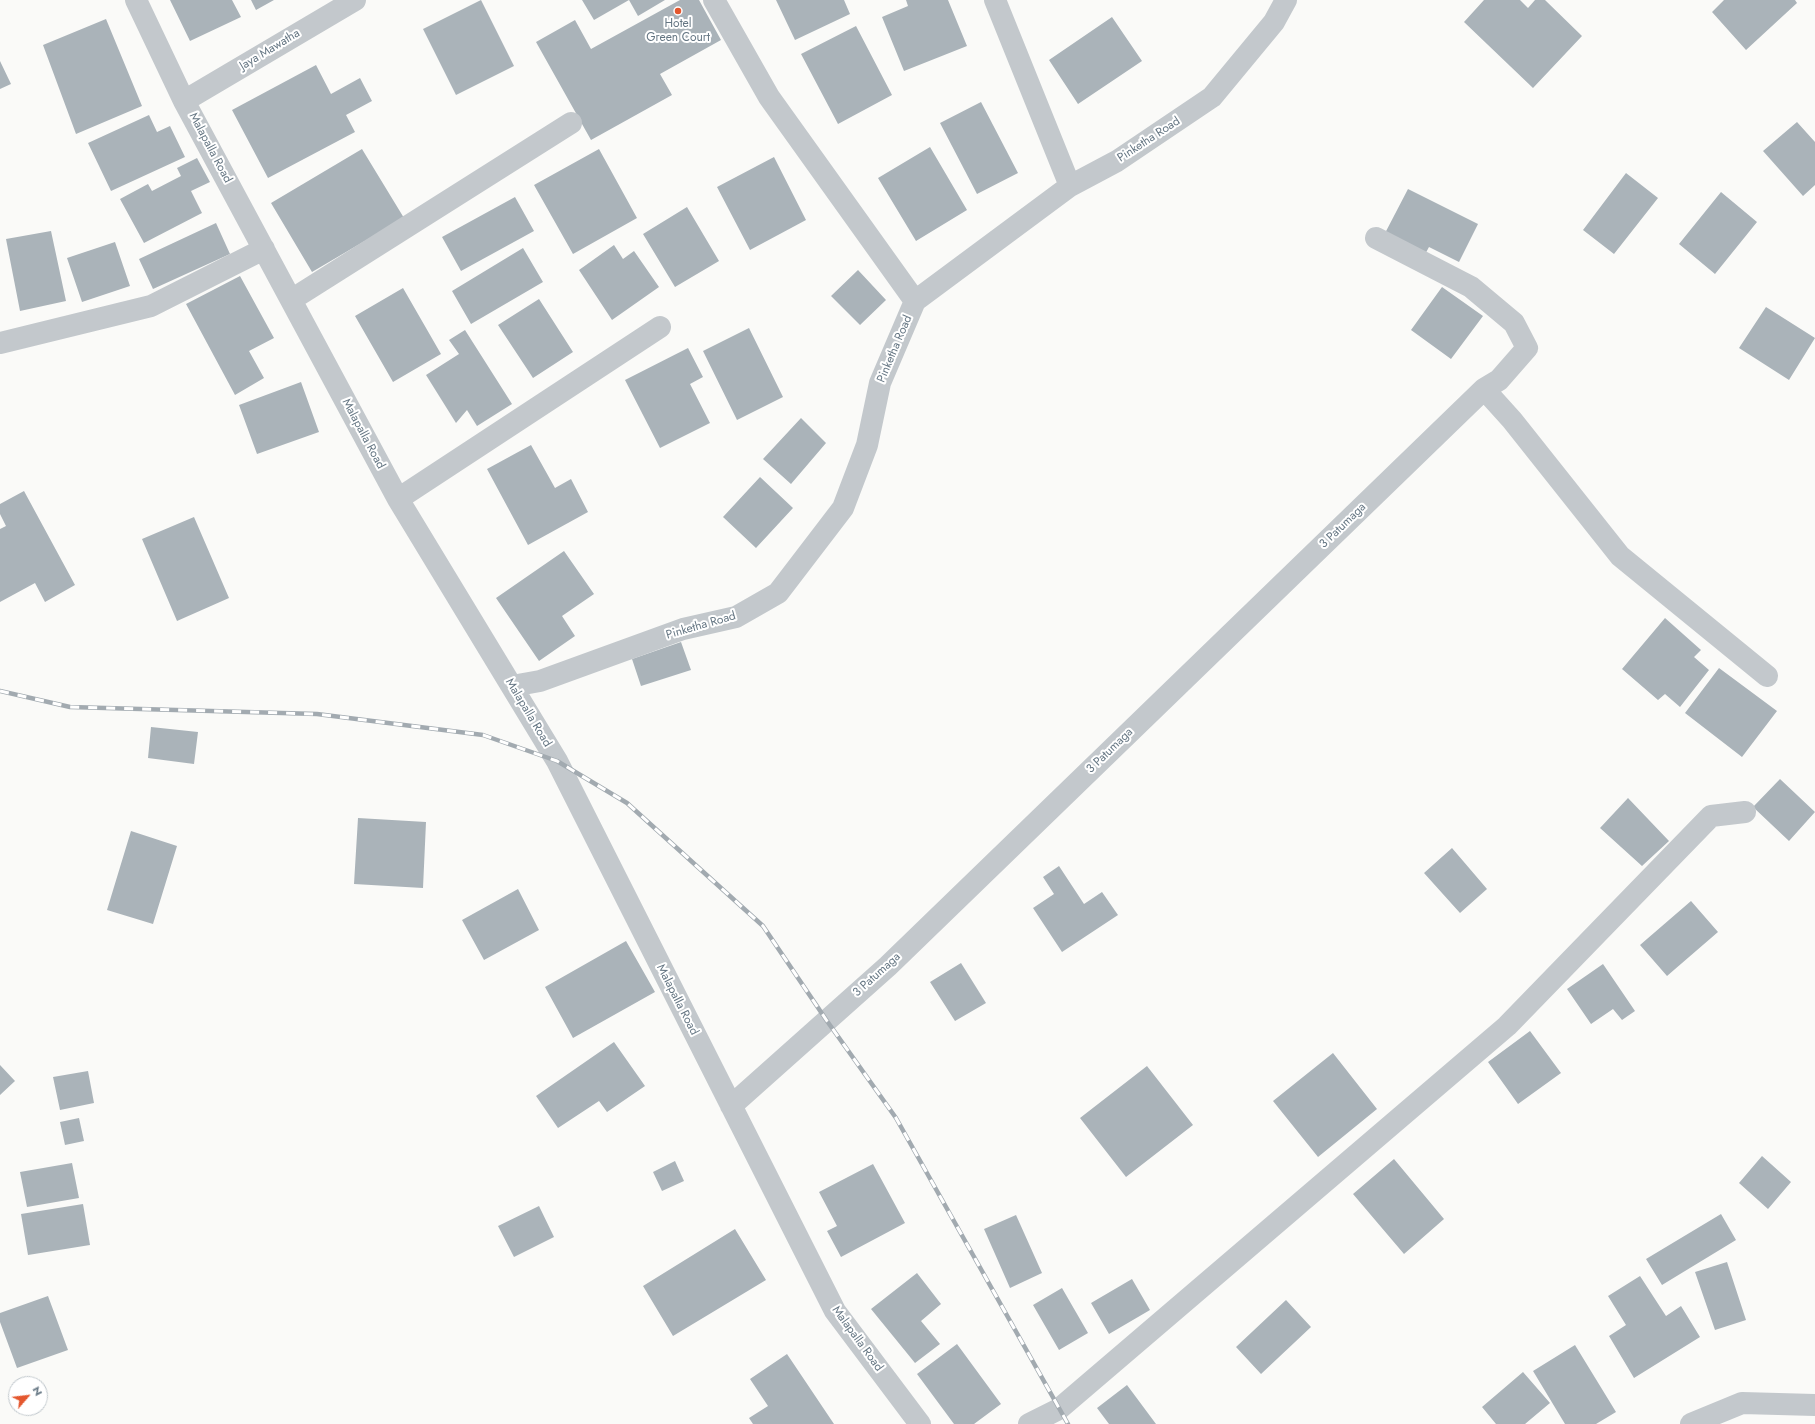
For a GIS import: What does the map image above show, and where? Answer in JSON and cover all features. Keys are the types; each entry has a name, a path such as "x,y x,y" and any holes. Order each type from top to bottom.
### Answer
{"street":[{"name":"Malapalla Road","path":"136,0 184,101 398,500 557,762 835,1310 920,1424"},
{"name":"Jaya Mawatha","path":"184,101 356,0"},
{"path":"714,0 769,97 915,301"},
{"path":"995,0 1070,186"},
{"name":"Pinketha Road","path":"512,686 540,681 683,629 736,617 778,593 843,508 868,445 880,383 915,301 1070,186 1117,161 1212,97 1274,22 1286,0"},
{"path":"291,300 571,123"},
{"name":"3 Patumaga","path":"731,1106 888,966 1484,389 1499,380 1527,348 1514,323 1471,287 1376,238"},
{"path":"0,343 151,306 264,249"},
{"path":"398,500 660,327"},
{"path":"1484,389 1512,420 1620,556 1767,676"},
{"path":"1029,1424 1059,1409 1507,1026 1711,816 1745,812"},
{"path":"1691,1424 1742,1403 1815,1405"}],"building":[{"path":"170,0 232,0 241,17 190,41"},
{"path":"251,0 274,0 256,10"},
{"path":"481,0 514,66 456,95 423,29"},
{"path":"582,0 629,0 594,20"},
{"path":"629,0 665,0 638,16"},
{"path":"680,0 699,0 721,40 660,74 672,95 591,140 536,42 575,20 591,49"},
{"path":"776,0 844,0 850,14 795,40"},
{"path":"906,0 948,0 967,46 904,71 882,17 908,6"},
{"path":"1484,0 1520,0 1528,8 1535,0 1545,0 1582,36 1533,88 1464,22"},
{"path":"1724,0 1795,0 1797,3 1746,50 1712,12"},
{"path":"1112,17 1142,61 1078,104 1049,60"},
{"path":"106,19 142,106 76,134 43,45"},
{"path":"856,26 892,95 838,124 801,54"},
{"path":"0,61 11,84 0,89"},
{"path":"316,65 331,94 360,78 372,101 346,115 355,132 268,178 232,110"},
{"path":"981,102 1018,173 977,194 940,123"},
{"path":"149,115 157,132 170,126 185,157 111,191 88,143"},
{"path":"1797,122 1815,142 1815,185 1803,196 1763,151"},
{"path":"930,147 967,210 916,241 878,178"},
{"path":"362,149 404,218 312,272 271,203"},
{"path":"599,149 637,218 573,254 534,185"},
{"path":"774,157 806,220 750,250 717,187"},
{"path":"197,158 210,182 191,191 202,213 144,243 120,199 148,184 152,191 181,176 177,168"},
{"path":"1626,173 1658,198 1614,254 1583,230"},
{"path":"1408,189 1478,224 1459,262 1429,247 1423,258 1383,237"},
{"path":"1721,192 1757,222 1715,274 1679,244"},
{"path":"515,197 534,231 461,271 442,237"},
{"path":"687,207 719,261 675,287 643,234"},
{"path":"216,223 230,254 153,289 139,259"},
{"path":"51,231 66,301 20,311 6,239"},
{"path":"115,242 130,286 82,302 67,258"},
{"path":"614,245 623,259 634,251 659,287 612,320 579,270"},
{"path":"523,248 543,282 471,324 452,291"},
{"path":"858,270 886,300 860,325 831,296"},
{"path":"240,276 274,338 249,351 264,378 235,395 186,304"},
{"path":"1442,287 1483,316 1451,359 1411,330"},
{"path":"403,288 441,354 393,382 355,316"},
{"path":"539,299 573,352 533,378 498,325"},
{"path":"1766,307 1815,338 1789,380 1739,348"},
{"path":"749,328 783,397 737,420 703,351"},
{"path":"465,330 512,404 477,426 467,410 456,423 426,375 459,354 449,340"},
{"path":"688,348 703,377 690,384 710,423 660,448 625,380"},
{"path":"301,382 319,432 257,454 239,405"},
{"path":"801,418 826,443 791,484 763,459"},
{"path":"531,445 555,488 571,479 588,512 528,545 487,469"},
{"path":"760,477 793,508 756,548 723,517"},
{"path":"24,491 75,585 45,602 35,583 0,602 0,529 6,526 0,514 0,504"},
{"path":"194,517 229,598 177,621 142,539"},
{"path":"564,551 594,594 562,616 575,636 539,661 496,598"},
{"path":"1665,618 1701,650 1694,657 1709,670 1680,707 1665,694 1658,700 1622,669"},
{"path":"681,642 691,670 641,686 632,659"},
{"path":"1719,668 1777,711 1742,757 1685,713"},
{"path":"151,727 198,732 194,764 148,758"},
{"path":"1780,779 1815,812 1789,841 1753,807"},
{"path":"1628,798 1669,841 1642,866 1600,828"},
{"path":"358,818 426,822 423,888 354,884"},
{"path":"131,831 177,846 153,924 107,910"},
{"path":"1452,848 1487,889 1460,913 1424,873"},
{"path":"1059,866 1084,904 1102,892 1118,915 1062,952 1033,908 1054,894 1043,877"},
{"path":"518,889 539,930 484,960 462,920"},
{"path":"1691,901 1718,932 1667,976 1640,945"},
{"path":"626,941 655,992 573,1038 545,987"},
{"path":"961,963 986,1003 955,1021 930,982"},
{"path":"1603,964 1635,1011 1622,1020 1613,1009 1591,1024 1567,989"},
{"path":"1530,1031 1561,1073 1518,1104 1488,1062"},
{"path":"614,1042 645,1086 607,1112 599,1101 558,1128 536,1096"},
{"path":"1333,1053 1377,1109 1318,1157 1273,1101"},
{"path":"0,1065 15,1081 0,1095"},
{"path":"1147,1066 1193,1125 1126,1177 1080,1118"},
{"path":"88,1071 94,1103 60,1110 53,1077"},
{"path":"79,1118 84,1141 65,1145 60,1122"},
{"path":"1762,1156 1791,1182 1768,1209 1739,1183"},
{"path":"1394,1159 1444,1219 1404,1254 1353,1194"},
{"path":"675,1161 684,1181 662,1191 653,1172"},
{"path":"72,1163 79,1198 27,1207 20,1172"},
{"path":"873,1164 905,1223 841,1257 827,1231 837,1226 819,1192"},
{"path":"83,1204 90,1245 28,1255 21,1214"},
{"path":"539,1206 554,1237 514,1257 498,1226"},
{"path":"1721,1214 1736,1240 1662,1285 1646,1259"},
{"path":"1016,1215 1042,1273 1010,1288 984,1229"},
{"path":"735,1229 766,1280 673,1336 643,1286"},
{"path":"1727,1262 1746,1320 1715,1330 1695,1272"},
{"path":"917,1273 941,1304 921,1321 940,1344 915,1363 871,1309"},
{"path":"1640,1276 1666,1316 1681,1306 1700,1337 1634,1378 1609,1336 1626,1325 1608,1296"},
{"path":"1132,1279 1150,1310 1109,1334 1091,1303"},
{"path":"1062,1288 1088,1333 1059,1350 1033,1305"},
{"path":"48,1296 68,1350 17,1368 0,1322 0,1313"},
{"path":"1286,1300 1311,1327 1261,1374 1236,1347"},
{"path":"957,1344 1001,1404 974,1424 954,1424 917,1374"},
{"path":"1575,1345 1616,1412 1596,1424 1565,1424 1533,1371"},
{"path":"787,1354 834,1424 753,1424 749,1418 768,1406 750,1379"},
{"path":"1523,1372 1550,1403 1525,1424 1496,1424 1482,1407"},
{"path":"1127,1385 1156,1424 1109,1424 1097,1408"}],"railway":[{"path":"0,691 70,707 317,714 483,735 557,761 627,803 763,926 827,1021 896,1118 1068,1424"}],"place":[{"name":"Hotel Green Court","path":"678,11"}]}
